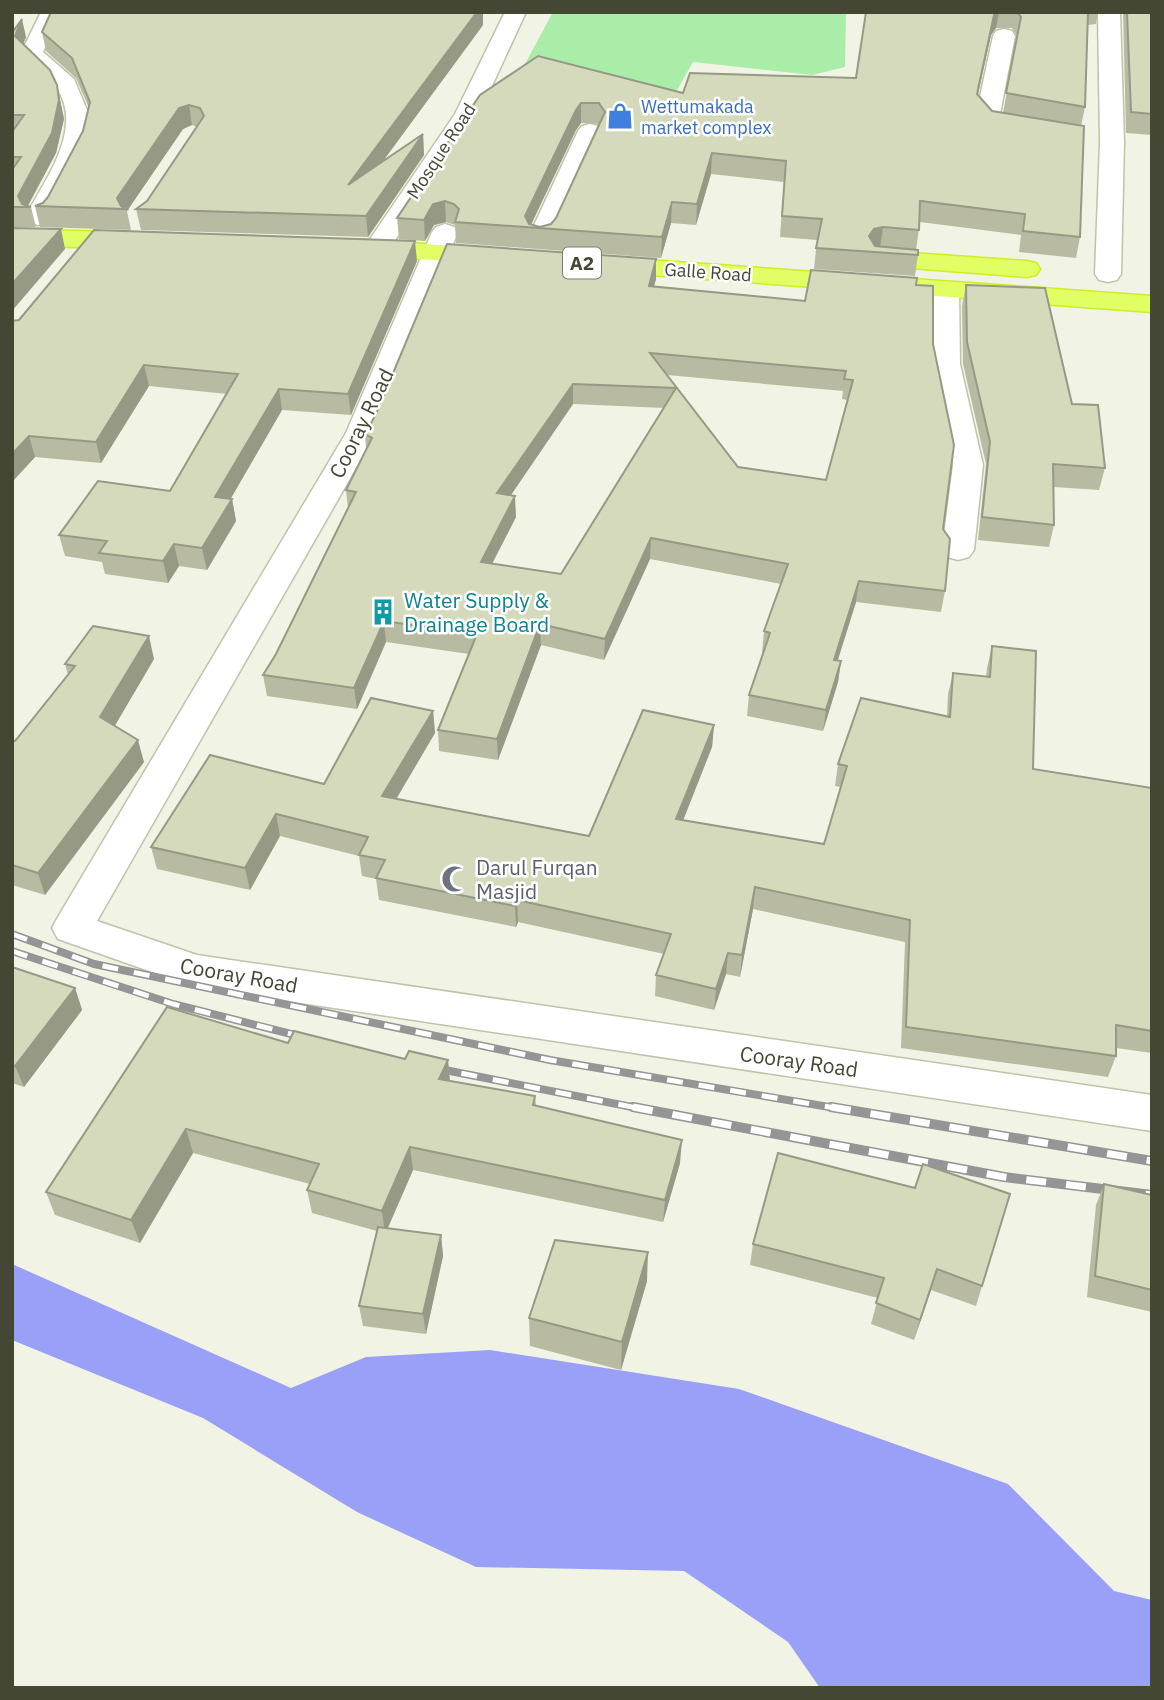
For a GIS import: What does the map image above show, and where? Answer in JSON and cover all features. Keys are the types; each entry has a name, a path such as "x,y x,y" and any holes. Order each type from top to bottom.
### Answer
{"highway":[{"path":"12,237 90,239 154,231 25,217"},
{"name":"A2","path":"343,238 440,242 534,254 568,239"},
{"name":"Galle Road","path":"773,252 591,252 946,290 1152,304"},
{"path":"854,257 1047,270"}],"street":[{"path":"25,217 73,150 80,122 66,84 43,66 32,53 52,12"},
{"path":"1109,12 1101,142 1109,274"},
{"path":"488,17 514,16"},
{"name":"Mosque Road","path":"383,239 467,114 514,16"},
{"path":"1004,36 988,115 997,124 1055,135"},
{"path":"534,254 590,131"},
{"path":"73,260 90,239"},
{"name":"Cooray Road","path":"440,242 361,433 72,929 195,971 1152,1113"},
{"path":"946,290 946,364 968,465 958,550"}],"green space":[{"path":"553,12 846,12 845,67 812,75 693,62 673,97 599,88 525,64"}],"water":[{"path":"12,1264 291,1388 366,1357 490,1350 739,1389 1008,1484 1114,1591 1152,1600 1152,1688 820,1688 788,1642 684,1571 476,1567 357,1512 203,1418 12,1340"}],"building":[{"path":"51,12 477,12 348,185 423,134 366,216 136,209 147,201 204,116 200,108 189,105 179,108 117,198 126,209 35,206 48,197 83,131 90,102 72,58 42,32"},
{"path":"866,12 997,12 994,15 977,94 992,111 1084,126 1080,237 1023,231 1025,214 920,201 919,230 883,227 874,229 869,236 875,246 918,250 918,255 816,248 822,219 782,216 786,161 712,153 697,204 672,202 662,237 455,222 459,209 445,201 433,204 424,220 397,218 480,95 538,56 683,93 690,73 856,78","holes":["581,103 599,103 605,112 556,218 551,224 540,227 529,224 525,216 576,110"]},
{"path":"1017,12 1088,12 1085,107 1006,93 1021,17"},
{"path":"1127,12 1152,12 1152,114 1131,112"},
{"path":"22,19 15,36 50,70 57,85 59,100 52,133 18,196 22,204 31,207 12,207 12,170 21,157 12,157 12,132 24,115 12,115 12,33"},
{"path":"12,228 61,229 12,284"},
{"path":"94,230 415,241 348,394 279,389 215,497 232,499 202,548 174,544 163,561 99,553 107,541 59,535 98,481 170,491 238,374 144,365 96,442 29,436 12,454 12,321 19,320"},
{"path":"447,244 656,259 649,286 805,301 811,270 917,278 916,285 933,286 933,344 954,445 943,529 950,539 945,591 859,581 834,660 841,661 826,710 749,695 770,633 764,631 788,564 651,538 605,639 540,624 497,739 438,730 477,634 384,621 354,688 263,675 356,492 346,490 372,438 365,434 376,414","holes":["650,353 846,371 844,379 853,380 826,480 738,467","573,384 676,388 561,574 481,562 515,496 497,493"]},
{"path":"966,285 1045,288 1072,404 1098,405 1105,468 1053,464 1054,525 982,517 990,442 967,342"},
{"path":"93,626 149,636 100,717 138,740 38,873 12,865 12,741 15,741 75,666 65,664"},
{"path":"992,646 1036,651 1033,769 1152,788 1152,1031 1116,1025 1116,1056 906,1027 910,920 755,887 742,955 728,953 716,989 656,975 671,934 517,900 515,906 376,878 385,860 359,855 368,837 276,814 245,868 151,847 210,755 324,784 371,698 433,711 382,796 589,836 643,710 714,725 676,819 824,844 847,766 838,764 861,698 950,717 953,673 990,677"},
{"path":"12,967 75,988 15,1066 12,1065"},
{"path":"167,1007 288,1043 294,1031 405,1059 409,1051 448,1060 439,1079 535,1096 533,1105 682,1140 665,1200 410,1147 382,1211 307,1190 319,1164 186,1129 131,1220 46,1192"},
{"path":"778,1153 915,1188 923,1164 1010,1194 982,1286 937,1269 920,1320 876,1303 884,1278 753,1244"},
{"path":"1104,1184 1152,1195 1152,1290 1095,1276"},
{"path":"378,1227 441,1235 423,1314 359,1306"},
{"path":"555,1240 648,1252 622,1342 529,1318"}],"railway":[{"path":"12,934 94,964 550,1060 841,1109"},
{"path":"12,951 173,1004 311,1039"},
{"path":"430,1067 642,1109"},
{"path":"633,1107 1004,1177 1152,1195"},
{"path":"831,1107 1152,1161"}],"place":[{"name":"Wettumakada market complex","path":"620,116"},
{"name":"Water Supply & Drainage Board","path":"383,612"},
{"name":"Darul Furqan Masjid","path":"455,879"}]}
